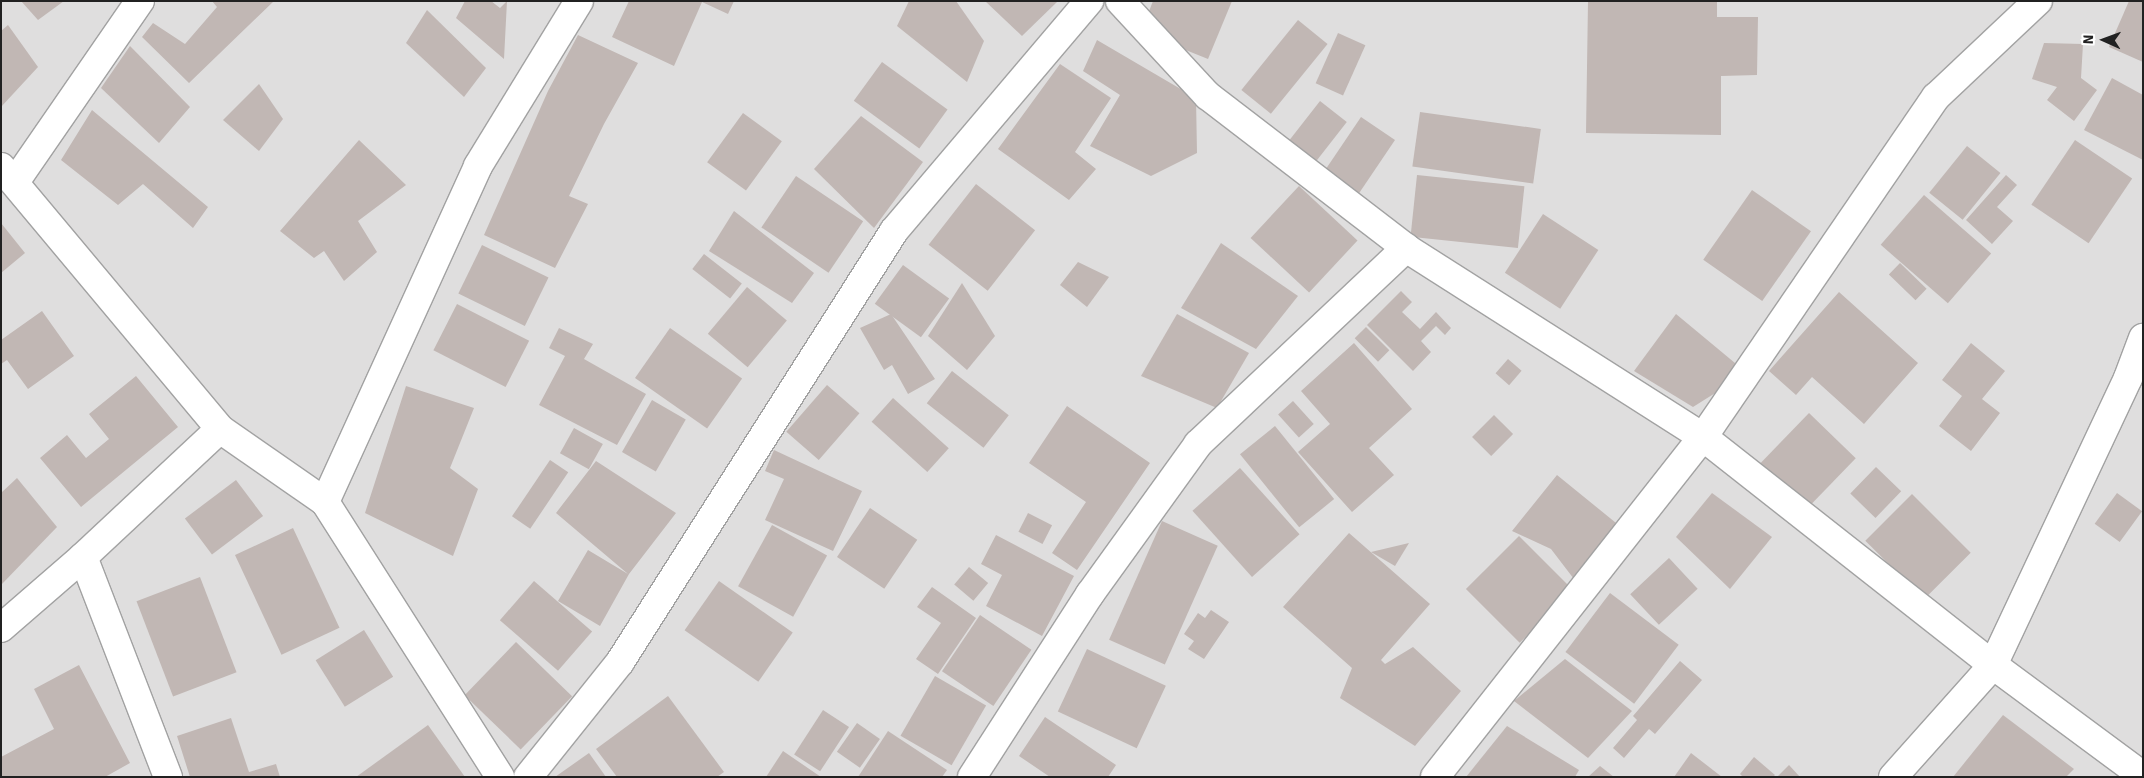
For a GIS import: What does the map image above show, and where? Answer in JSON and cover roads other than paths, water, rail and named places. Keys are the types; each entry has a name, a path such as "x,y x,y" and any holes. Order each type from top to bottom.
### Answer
{"street":[{"path":"140,1 8,175 220,429 325,502 500,777"},
{"path":"325,502 478,166 579,1"},
{"path":"528,777 620,662 894,231 1089,1"},
{"path":"1120,1 1208,96 1406,248 1703,437 1993,666 2143,776"},
{"path":"1436,777 1703,437 1936,97 2038,1"},
{"path":"972,777 1090,594 1198,444 1406,248"},
{"path":"1892,777 1993,666 2128,378 2143,338"},
{"path":"1,628 83,557 220,429"},
{"path":"83,557 168,777"}]}
